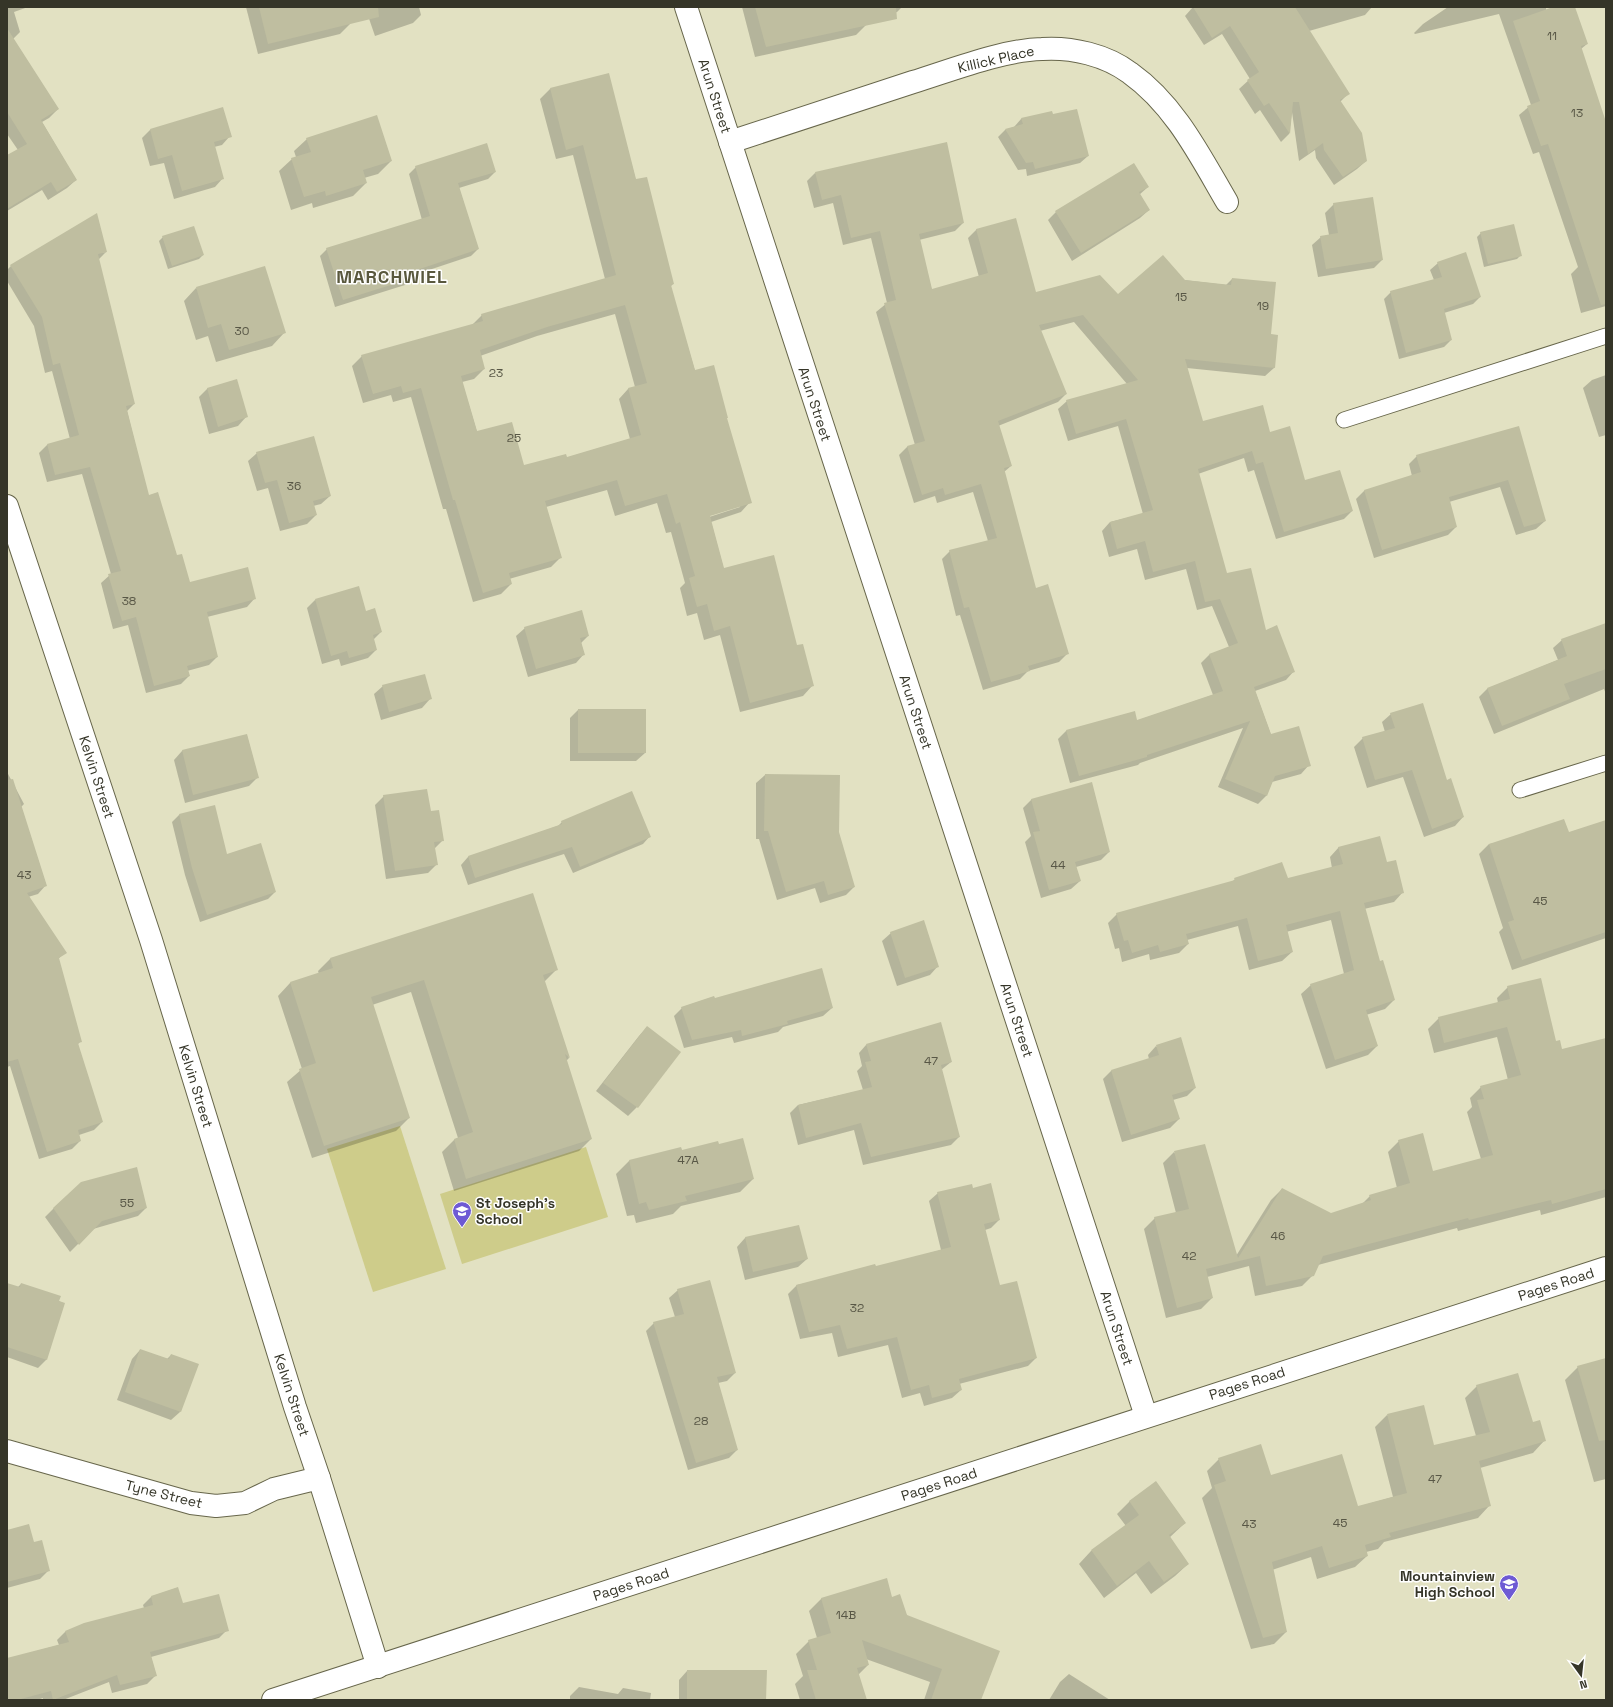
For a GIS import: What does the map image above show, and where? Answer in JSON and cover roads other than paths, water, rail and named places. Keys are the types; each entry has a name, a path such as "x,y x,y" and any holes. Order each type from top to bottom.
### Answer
{"street":[{"name":"Arun Street","path":"686,7 1146,1416"},
{"name":"Killick Place","path":"730,142 966,65 1013,53 1042,49 1076,50 1110,61 1129,72 1151,89 1171,111 1199,154 1227,202"},
{"name":"Kelvin Street","path":"7,506 150,940 295,1407 320,1478 378,1667"},
{"name":"Pages Road","path":"273,1700 1606,1268"},
{"name":"Tyne Street","path":"7,1451 192,1503 216,1506 245,1503 274,1489 320,1478"}],"lane":[{"path":"1344,420 1606,336"},
{"path":"1520,790 1606,763"}],"place":[{"name":"St Joseph's School","path":"462,1228"},
{"name":"Mountainview High School","path":"1509,1601"}],"district":[{"name":"MARCHWIEL","path":"392,276"}]}
